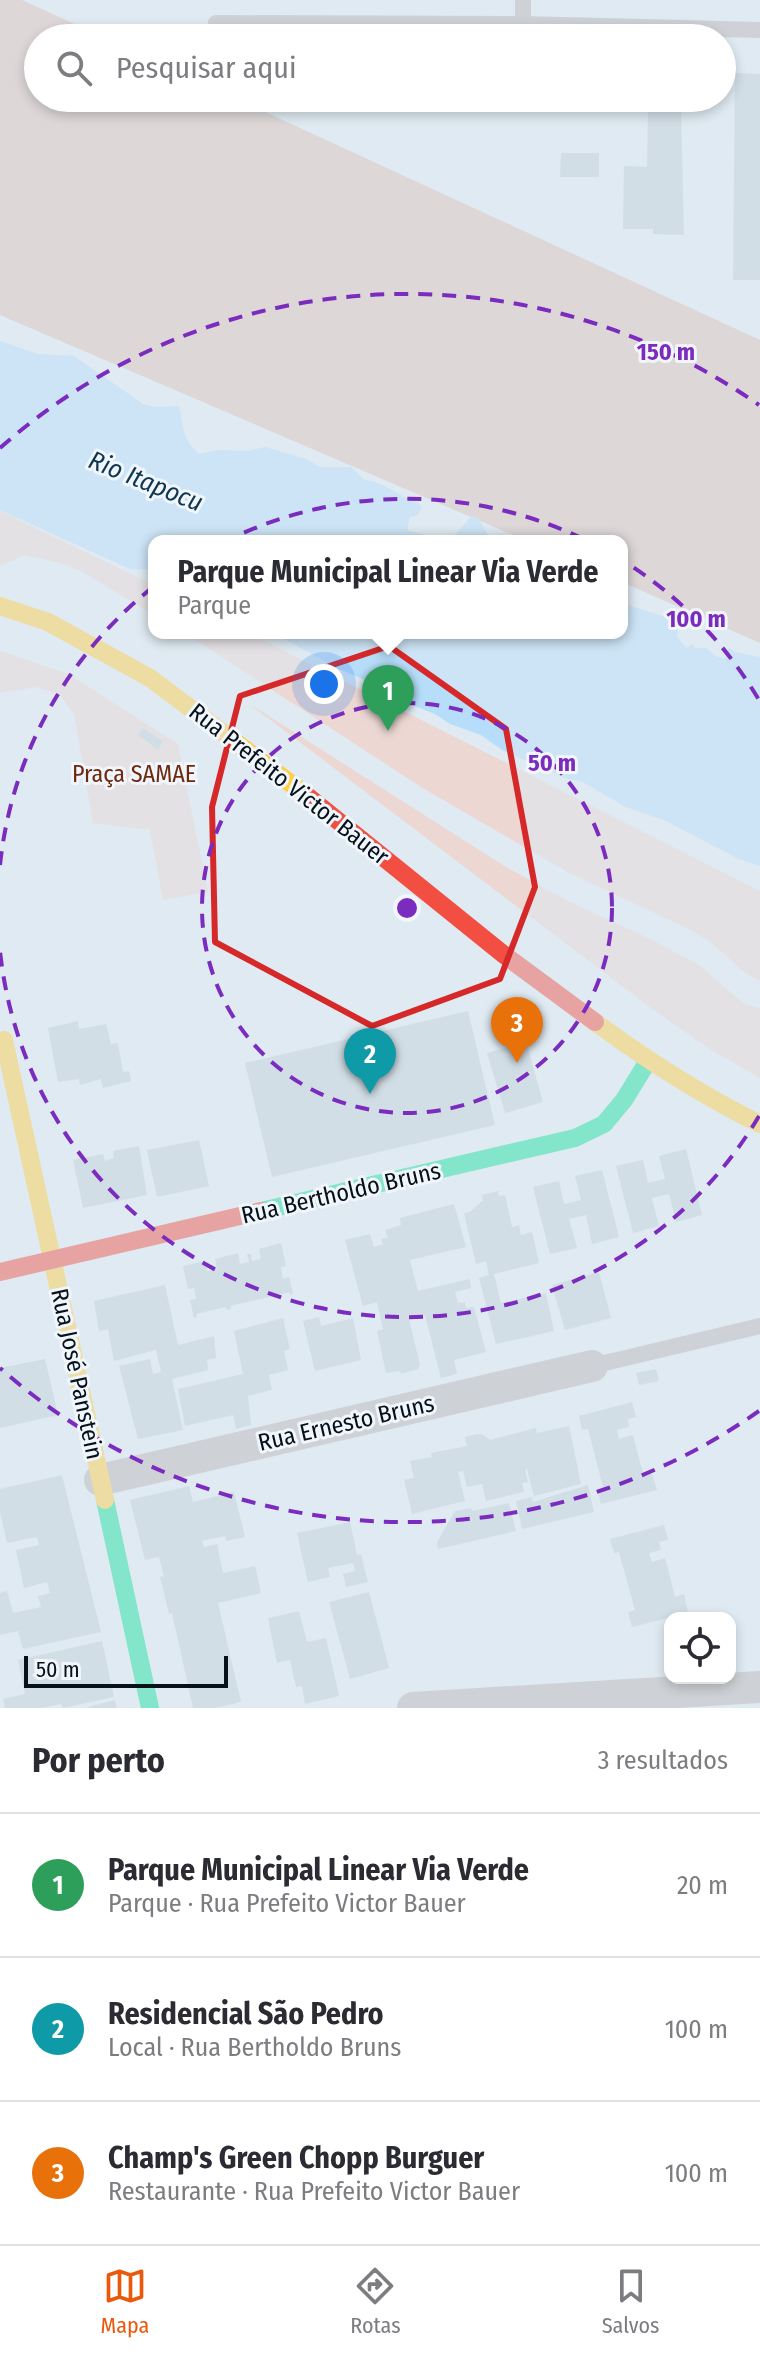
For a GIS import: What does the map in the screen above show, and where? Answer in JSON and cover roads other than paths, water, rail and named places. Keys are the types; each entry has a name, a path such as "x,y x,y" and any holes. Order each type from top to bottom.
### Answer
{"street":[{"name":"Rua Prefeito Victor Bauer","path":"0,606 48,622 150,678 272,767 503,954 648,1061 708,1099 760,1124"},
{"name":"Rua José Panstein","path":"4,1040 150,1708"},
{"name":"Rua Bertholdo Bruns","path":"0,1272 575,1138 604,1124 624,1100 648,1061"},
{"name":"Rua Ernesto Bruns","path":"100,1480 592,1366"},
{"path":"413,1708 760,1687"}],"lane":[{"path":"216,23 523,24 523,0"},
{"path":"736,29 760,30"},
{"path":"592,1366 760,1326"}],"water":[{"name":"Rio Itapocu","path":"0,341 38,354 74,356 143,404 179,406 186,438 199,454 265,447 306,459 320,467 351,467 364,480 420,504 418,515 410,517 407,529 426,535 148,535 148,570 130,569 0,510"},
{"path":"472,516 479,519 488,535 455,535"},
{"path":"628,605 683,623 677,637 686,648 693,644 694,648 706,648 715,656 725,659 729,648 760,657 760,866 737,858 666,821 626,807 581,781 565,778 502,750 481,735 394,698 370,682 284,639 628,639"}],"place":[{"name":"Parque Municipal Linear Via Verde","path":"388,731"},
{"name":"Champ's Green Chopp Burguer","path":"517,1063"},
{"name":"Residencial São Pedro","path":"370,1094"}],"park label":[{"name":"Praça SAMAE","path":"134,774"}]}
